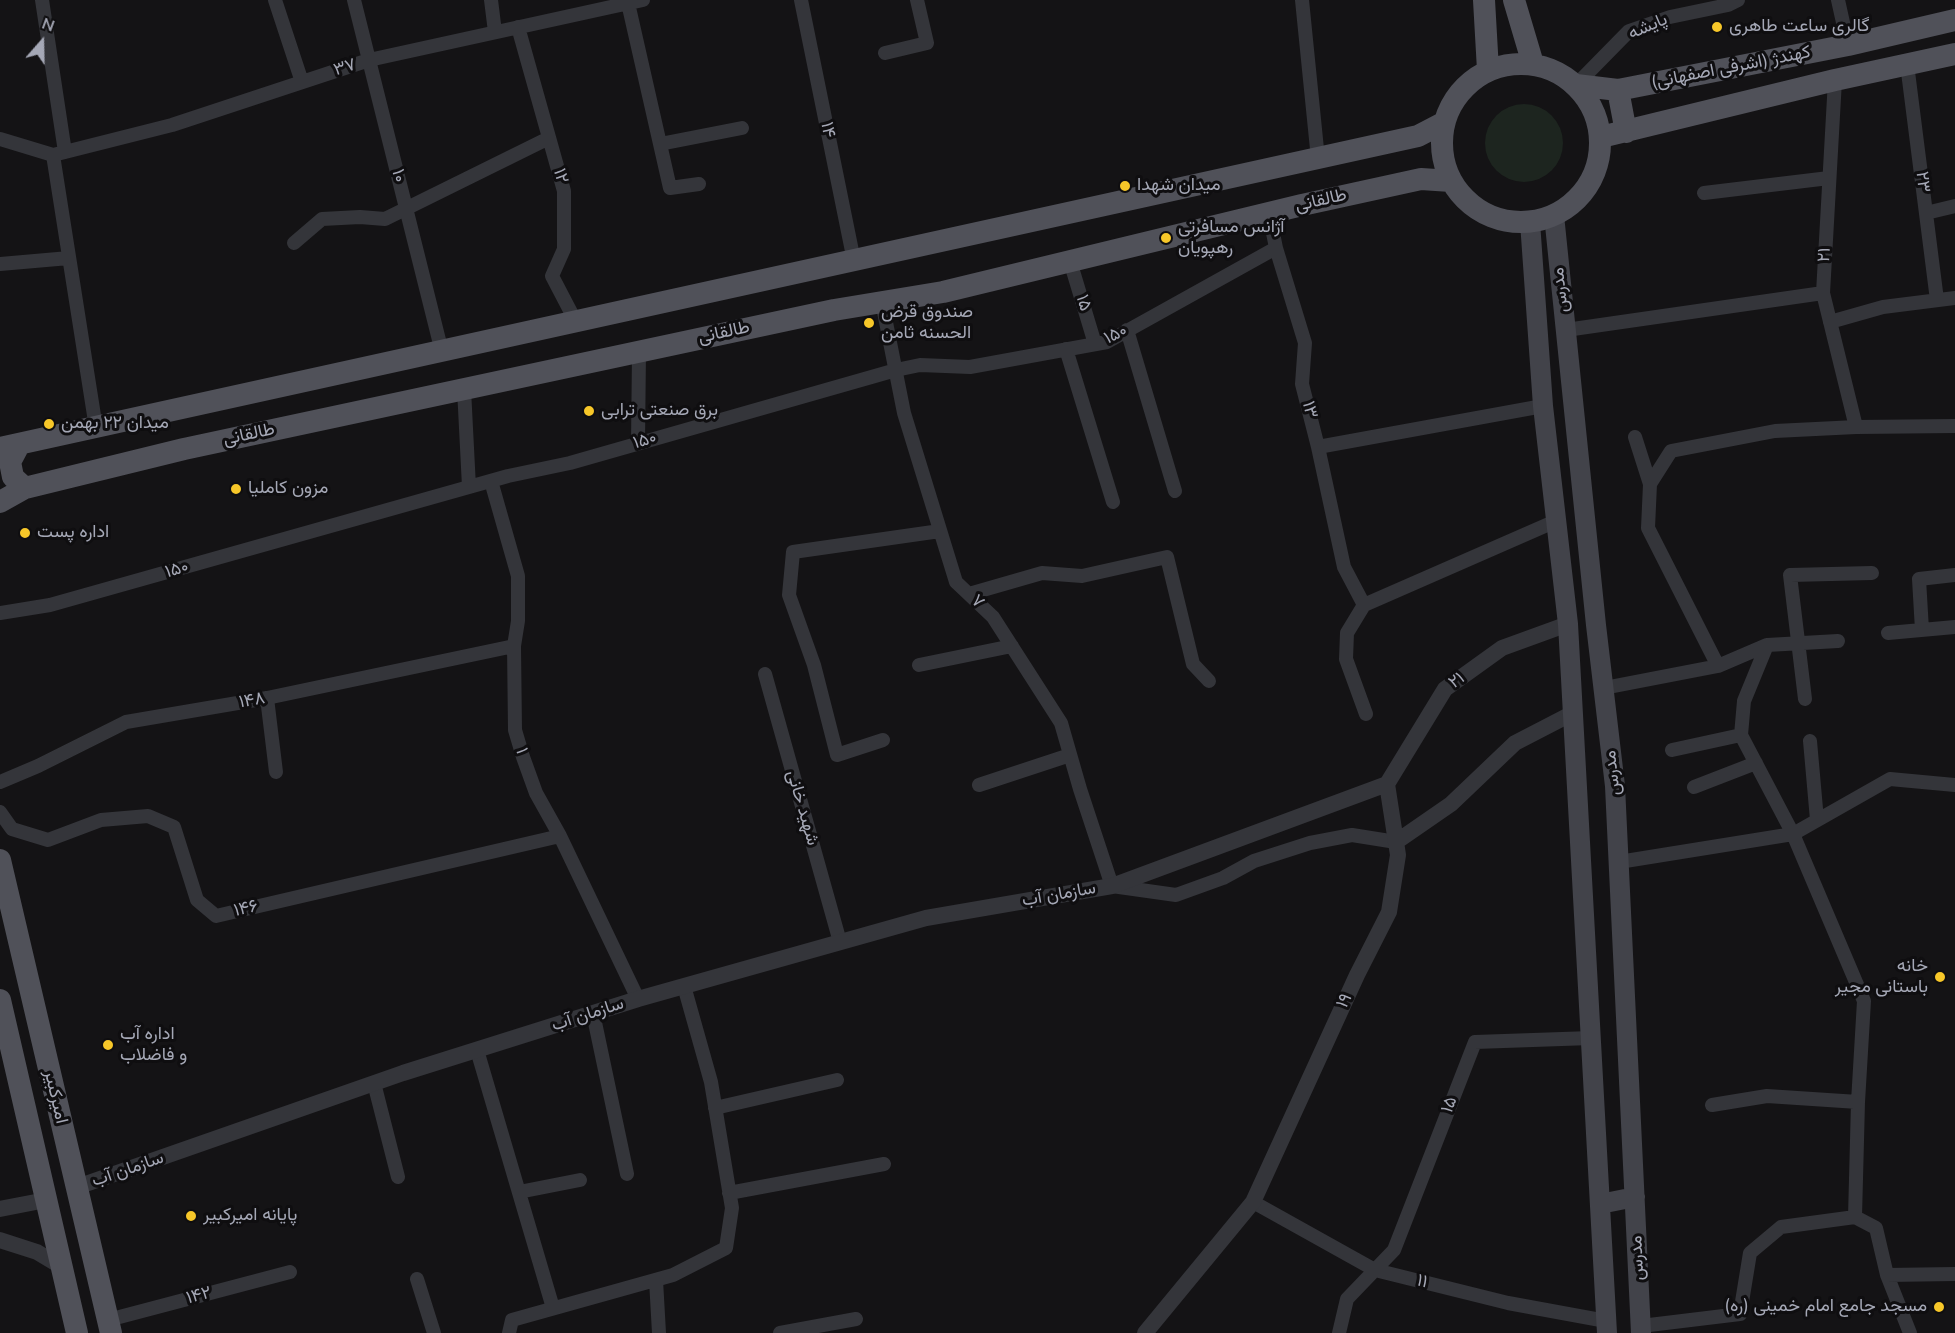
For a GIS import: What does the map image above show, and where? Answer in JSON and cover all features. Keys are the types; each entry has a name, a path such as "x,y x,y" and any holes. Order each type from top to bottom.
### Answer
{"main road":[{"path":"1484,0 1488,70"},
{"path":"1514,0 1533,64"},
{"name":"کهندژ (اشرفی اصفهانی)","path":"1576,85 1618,90 1848,45 1955,20"},
{"name":"کهندژ (اشرفی اصفهانی)","path":"1601,137 1835,80 1955,54"},
{"path":"1510,64 1533,64 1556,71 1576,85 1588,100 1597,118 1601,137 1599,160 1590,182 1576,200 1554,215 1530,222 1507,221 1484,213 1466,200 1451,181 1444,163 1441,143 1443,123 1452,101 1468,83 1488,70 1510,64"},
{"path":"1618,90 1626,132"},
{"path":"25,488 13,477 10,446 1318,159 1418,136 1443,123"},
{"name":"طالقانی","path":"0,502 25,488 183,449 834,310 943,292 1269,213 1421,179 1451,181"},
{"name":"مدرس","path":"1554,215 1615,786 1641,1329"},
{"name":"مدرس","path":"1530,222 1543,406 1568,624 1606,1327"},
{"name":"امیرکبیر","path":"0,860 109,1327"},
{"name":"امیرکبیر","path":"0,1000 77,1333"},
{"path":"1600,1204 1635,1197"}],"street":[{"path":"42,0 69,258 96,428"},
{"path":"275,0 302,82"},
{"name":"۱۰","path":"354,0 442,352"},
{"path":"491,0 495,32"},
{"name":"۳۷","path":"59,153 172,125 369,60 643,0"},
{"name":"۱۴","path":"801,0 854,261"},
{"path":"885,53 927,44 917,0"},
{"path":"1302,0 1318,159"},
{"name":"پایشه","path":"1576,85 1629,31 1670,17 1728,5 1738,0"},
{"path":"1838,0 1848,45"},
{"path":"627,3 670,188 699,184"},
{"name":"۱۲","path":"518,27 564,191 564,249 552,276 576,322"},
{"name":"۲۳","path":"1908,64 1937,300"},
{"name":"۲۱","path":"1835,80 1823,293 1856,427"},
{"path":"660,144 742,128"},
{"path":"294,243 322,219 360,217 385,219 549,138"},
{"path":"0,139 59,153"},
{"path":"1704,193 1829,178"},
{"path":"1926,213 1955,207"},
{"name":"۱۳","path":"1269,213 1276,248 1305,344 1302,384 1344,567 1364,605"},
{"name":"۱۵۰","path":"0,614 50,605 468,487 570,463 896,370 920,365 970,367 1107,342 1276,248"},
{"path":"0,264 69,258"},
{"name":"۱۵","path":"1070,261 1095,344"},
{"path":"1566,330 1823,293"},
{"path":"1830,322 1883,307 1955,298"},
{"name":"۷","path":"882,302 904,413 956,582 993,617 1061,723 1112,886"},
{"path":"1127,330 1175,491"},
{"path":"1066,349 1113,502"},
{"path":"638,443 639,352"},
{"path":"464,389 468,487"},
{"path":"1318,447 1543,406"},
{"path":"1650,484 1671,451 1775,431 1955,426"},
{"path":"1635,437 1650,484 1648,528 1718,666"},
{"name":"۱","path":"491,481 518,576 518,621 514,646 515,730 536,794 560,836 638,999"},
{"path":"1366,714 1346,658 1347,633 1364,605 1556,522"},
{"path":"883,740 837,755 814,665 789,595 793,552 940,531"},
{"path":"969,594 1042,573 1082,576 1167,557 1193,664 1209,681"},
{"path":"1805,699 1790,575 1872,573"},
{"path":"1922,630 1919,579 1955,575"},
{"name":"۲۱","path":"1387,784 1445,689 1502,648 1568,624"},
{"path":"1888,633 1955,627"},
{"path":"1604,688 1718,666 1767,645 1838,641"},
{"path":"1767,645 1744,701 1741,735 1793,834 1864,1001 1855,1217"},
{"name":"۱۴۸","path":"0,782 126,723 267,698 514,646"},
{"path":"919,665 1012,646"},
{"name":"شهید خانی","path":"765,674 840,942"},
{"path":"267,698 276,772"},
{"path":"1396,842 1452,804 1515,743 1573,713"},
{"path":"1672,750 1741,735"},
{"path":"1810,741 1816,820"},
{"path":"979,785 1070,755"},
{"path":"1694,787 1756,763"},
{"path":"1619,862 1793,834 1890,779 1955,785"},
{"name":"۱۹","path":"1145,1333 1253,1202 1357,975 1389,912 1398,855 1387,784"},
{"name":"سازمان آب","path":"77,1187 374,1083 638,999 926,918 1112,886 1387,784"},
{"name":"۱۴۶","path":"0,812 12,829 48,840 101,820 148,816 174,827 197,900 216,916 560,836"},
{"name":"سازمان آب","path":"1112,886 1176,895 1223,878 1254,861 1310,843 1352,836 1396,842"},
{"path":"509,1333 512,1320 673,1275 726,1248 732,1208 711,1082 684,986"},
{"path":"592,1013 627,1174"},
{"name":"۱۵","path":"1375,1270 1394,1250 1475,1042 1591,1038"},
{"path":"477,1050 553,1308"},
{"path":"715,1108 837,1080"},
{"path":"374,1083 398,1177"},
{"path":"1712,1105 1767,1096 1858,1102"},
{"path":"729,1193 884,1164"},
{"path":"519,1192 580,1180"},
{"path":"0,1209 46,1200"},
{"name":"۱۱","path":"1253,1202 1375,1270 1606,1327"},
{"path":"1641,1329 1740,1314 1750,1253 1757,1247 1781,1227 1855,1217 1876,1228 1887,1275 1910,1333"},
{"path":"0,1240 37,1252 62,1267"},
{"path":"1339,1333 1347,1299 1375,1270"},
{"name":"۱۴۲","path":"109,1327 290,1272"},
{"path":"1887,1275 1955,1274"},
{"path":"417,1279 434,1333"},
{"path":"656,1280 659,1333"},
{"path":"780,1333 856,1319"}],"shaded area":[{"path":"1516,104 1532,104 1546,110 1557,121 1563,135 1563,151 1557,165 1546,176 1532,182 1516,182 1502,176 1491,165 1485,151 1485,135 1491,121 1502,110"}],"place":[{"name":"گالری ساعت طاهری","path":"1717,27"},
{"name":"میدان شهدا","path":"1125,186"},
{"name":"آژانس مسافرتی رهپویان","path":"1166,238"},
{"name":"صندوق قرض الحسنه ثامن","path":"869,323"},
{"name":"برق صنعتی ترابی","path":"589,411"},
{"name":"میدان ۲۲ بهمن","path":"49,424"},
{"name":"مزون کاملیا","path":"236,489"},
{"name":"اداره پست","path":"25,533"},
{"name":"خانه باستانی مجیر","path":"1940,977"},
{"name":"اداره آب و فاضلاب","path":"108,1045"},
{"name":"پایانه امیرکبیر","path":"191,1216"},
{"name":"مسجد جامع امام خمینی (ره)","path":"1939,1307"}]}
